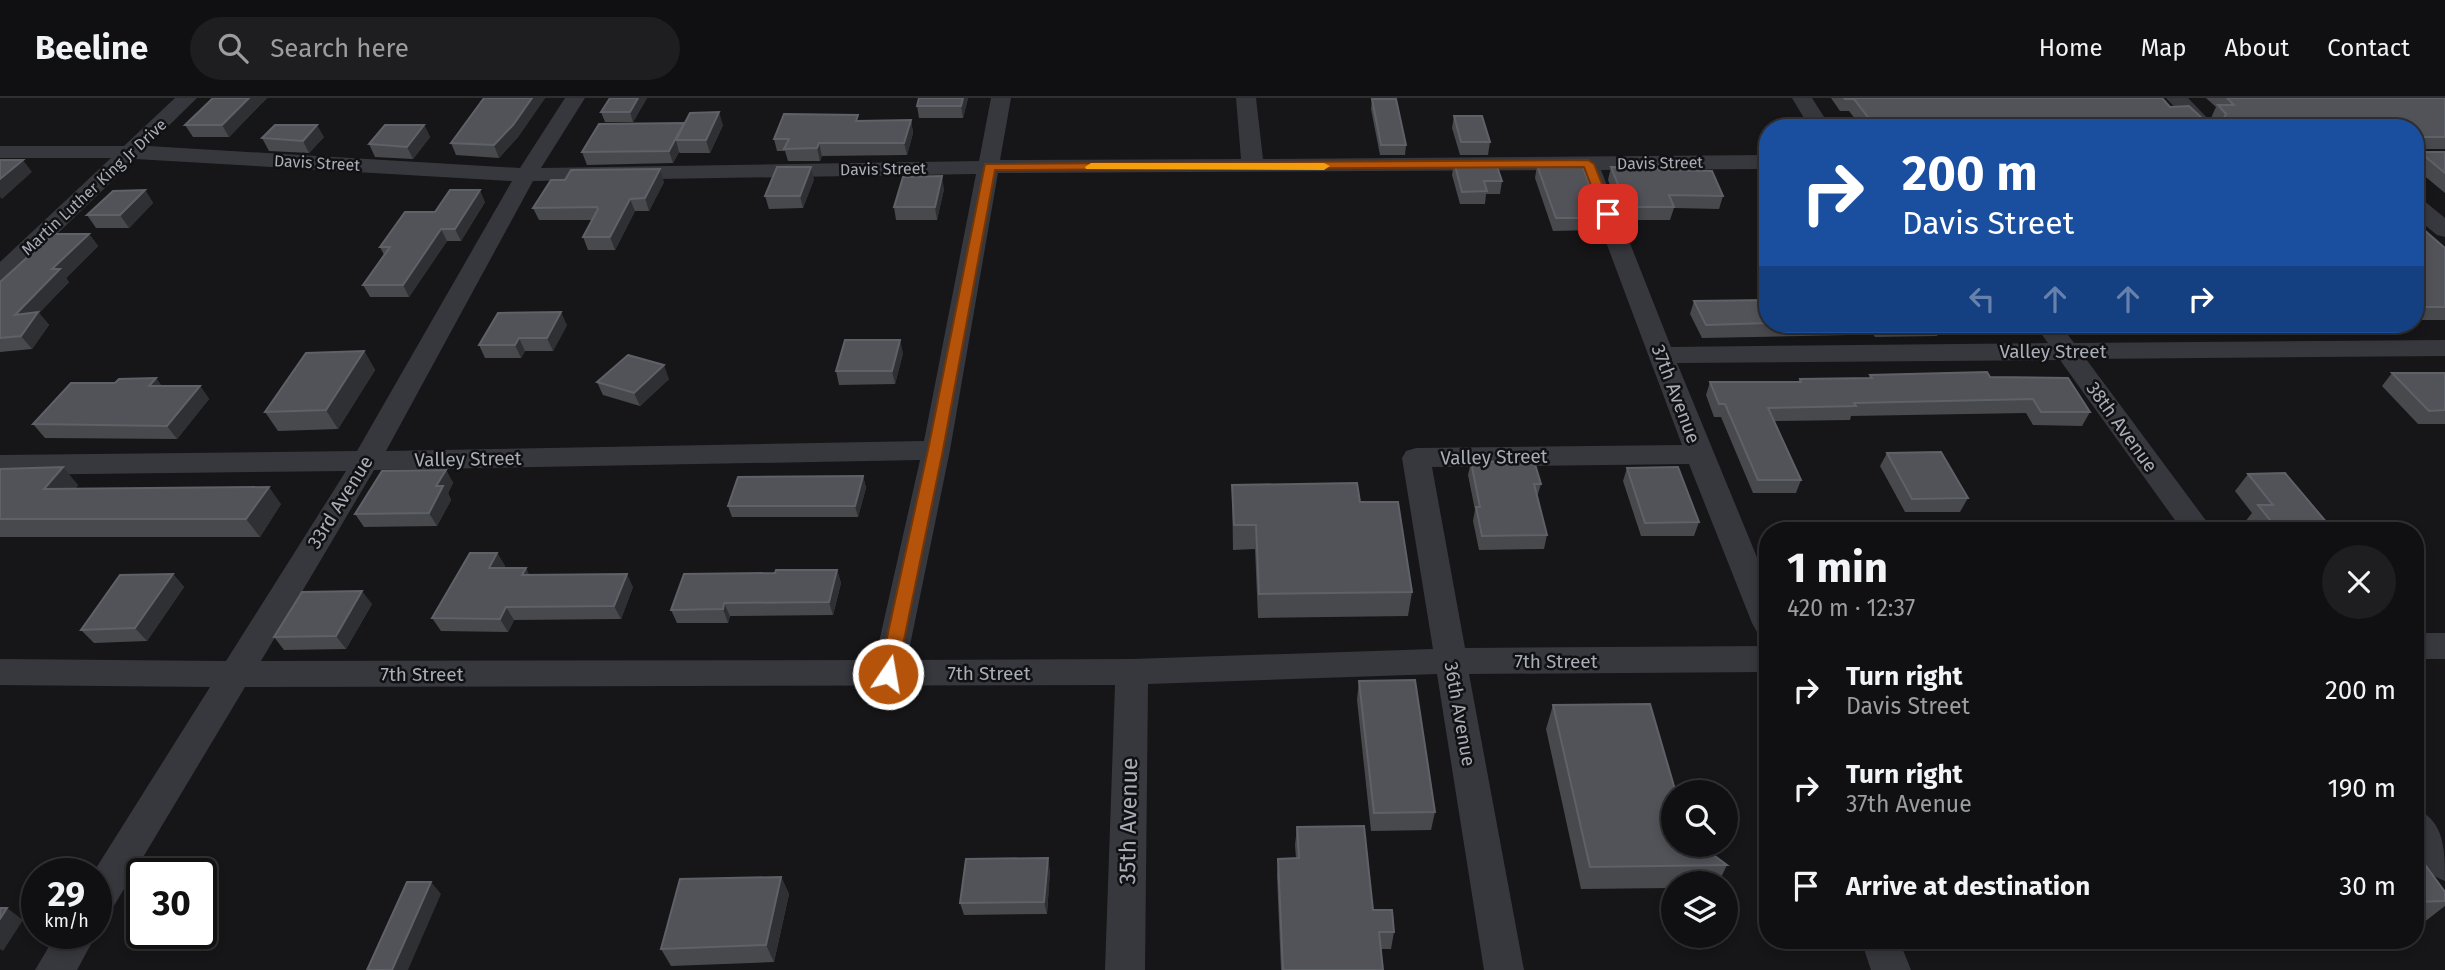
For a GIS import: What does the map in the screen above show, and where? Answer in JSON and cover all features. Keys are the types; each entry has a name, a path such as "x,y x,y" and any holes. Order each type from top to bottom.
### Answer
{"street":[{"name":"Martin Luther King Jr Drive","path":"0,275 187,98"},
{"name":"33rd Avenue","path":"112,876 366,461 526,175 575,98"},
{"path":"888,674 936,450 1001,98"},
{"path":"1246,98 1253,167"},
{"path":"1802,98 1815,119"},
{"path":"2176,98 2198,119"},
{"name":"Davis Street","path":"0,152 133,152 526,175 989,167 1759,162"},
{"name":"37th Avenue","path":"1588,164 1699,454 1759,601"},
{"path":"2424,212 2445,230"},
{"name":"38th Avenue","path":"2054,333 2192,522"},
{"name":"Valley Street","path":"1661,355 2445,348"},
{"name":"Valley Street","path":"0,465 936,450"},
{"name":"Valley Street","path":"1416,457 1699,454"},
{"name":"36th Avenue","path":"1416,457 1504,970"},
{"path":"2424,646 2445,646"},
{"name":"7th Street","path":"0,672 888,674 1132,672 1451,661 1759,659"},
{"name":"35th Avenue","path":"1125,970 1132,672"},
{"path":"2424,836 2445,864"},
{"path":"55,970 68,949"},
{"path":"1884,949 1891,970"}],"building":[{"path":"213,98 249,98 222,125 185,125"},
{"path":"484,98 532,98 513,125 494,145 451,143"},
{"path":"610,98 638,98 630,112 601,112"},
{"path":"919,98 963,98 961,106 917,106"},
{"path":"2162,98 2170,107 2189,106 2202,118 2224,118 2226,114 2218,105 2234,105 2227,98 2445,98 2445,137 2424,137 2424,119 1869,119 1854,99 1845,99"},
{"path":"1372,99 1396,99 1406,145 1381,145"},
{"path":"719,112 706,140 676,140 690,113"},
{"path":"784,114 858,115 856,121 911,120 904,143 819,143 817,148 784,149 789,139 774,139"},
{"path":"1454,116 1482,116 1490,142 1461,142"},
{"path":"684,123 669,151 582,152 599,124"},
{"path":"275,125 317,125 303,141 262,138"},
{"path":"385,125 424,125 407,147 369,144"},
{"path":"2424,152 2445,152 2445,173 2424,156"},
{"path":"0,160 23,160 0,179"},
{"path":"1495,161 1502,181 1484,181 1487,191 1462,192 1454,162"},
{"path":"1537,165 1582,165 1598,207 1592,207 1596,218 1556,218"},
{"path":"777,167 811,167 800,196 765,196"},
{"path":"1611,167 1712,171 1723,196 1669,195 1674,207 1627,207"},
{"path":"660,169 645,198 630,199 610,237 583,237 597,207 533,208 551,180 565,180 571,170"},
{"path":"942,176 935,207 894,207 903,177"},
{"path":"145,190 120,215 87,215 113,191"},
{"path":"450,190 480,190 455,229 441,229 403,285 363,285 390,247 380,247 405,212 435,212"},
{"path":"2424,230 2445,248 2445,307 2424,307"},
{"path":"53,234 89,234 52,269 60,269 15,315 38,312 21,336 0,338 0,282"},
{"path":"1759,300 1759,323 1706,325 1694,301"},
{"path":"561,312 547,338 519,338 515,345 479,345 498,313"},
{"path":"845,340 900,340 892,371 836,371"},
{"path":"364,351 326,410 265,412 306,353"},
{"path":"628,355 664,365 634,393 597,382"},
{"path":"1987,372 1990,377 2068,378 2090,412 2041,412 2033,399 1768,408 1801,480 1758,480 1725,404 1719,404 1710,382 1801,382 1800,379 1872,378 1870,375"},
{"path":"2392,373 2445,373 2445,410 2429,411"},
{"path":"156,378 149,386 200,386 167,426 33,424 71,383 115,383 119,379"},
{"path":"1941,452 1968,498 1912,499 1887,453"},
{"path":"1534,461 1541,484 1534,484 1547,535 1482,536 1476,507 1480,507 1471,462"},
{"path":"63,467 44,489 269,487 246,519 0,519 0,469"},
{"path":"1678,467 1699,522 1645,523 1627,468"},
{"path":"446,470 436,486 443,486 429,513 355,514 382,471"},
{"path":"2285,473 2326,522 2272,522 2258,505 2273,505 2248,474"},
{"path":"863,476 855,506 728,506 738,477"},
{"path":"1357,483 1360,502 1398,502 1412,592 1259,594 1256,525 1234,525 1232,485"},
{"path":"470,553 497,553 489,568 526,568 522,575 627,574 614,606 506,607 500,619 432,618"},
{"path":"776,570 837,570 829,602 724,603 723,609 671,610 684,574 775,573"},
{"path":"173,574 135,628 81,630 120,575"},
{"path":"362,591 336,636 274,637 302,592"},
{"path":"1415,680 1435,812 1374,813 1359,681"},
{"path":"1650,704 1672,780 1661,780 1661,857 1716,857 1727,865 1590,867 1553,705"},
{"path":"1364,826 1373,910 1392,910 1394,932 1379,932 1383,970 1283,970 1278,859 1299,858 1297,827"},
{"path":"1048,858 1044,902 960,903 966,859"},
{"path":"2424,863 2445,892 2445,901 2424,902"},
{"path":"781,877 766,945 661,949 680,879"},
{"path":"407,882 431,882 392,970 367,970"},
{"path":"0,908 7,908 0,919"}],"slow traffic":[{"path":"1091,167 1324,166"}],"route":[{"path":"888,674 936,450 989,167 1588,164 1608,214"}]}
